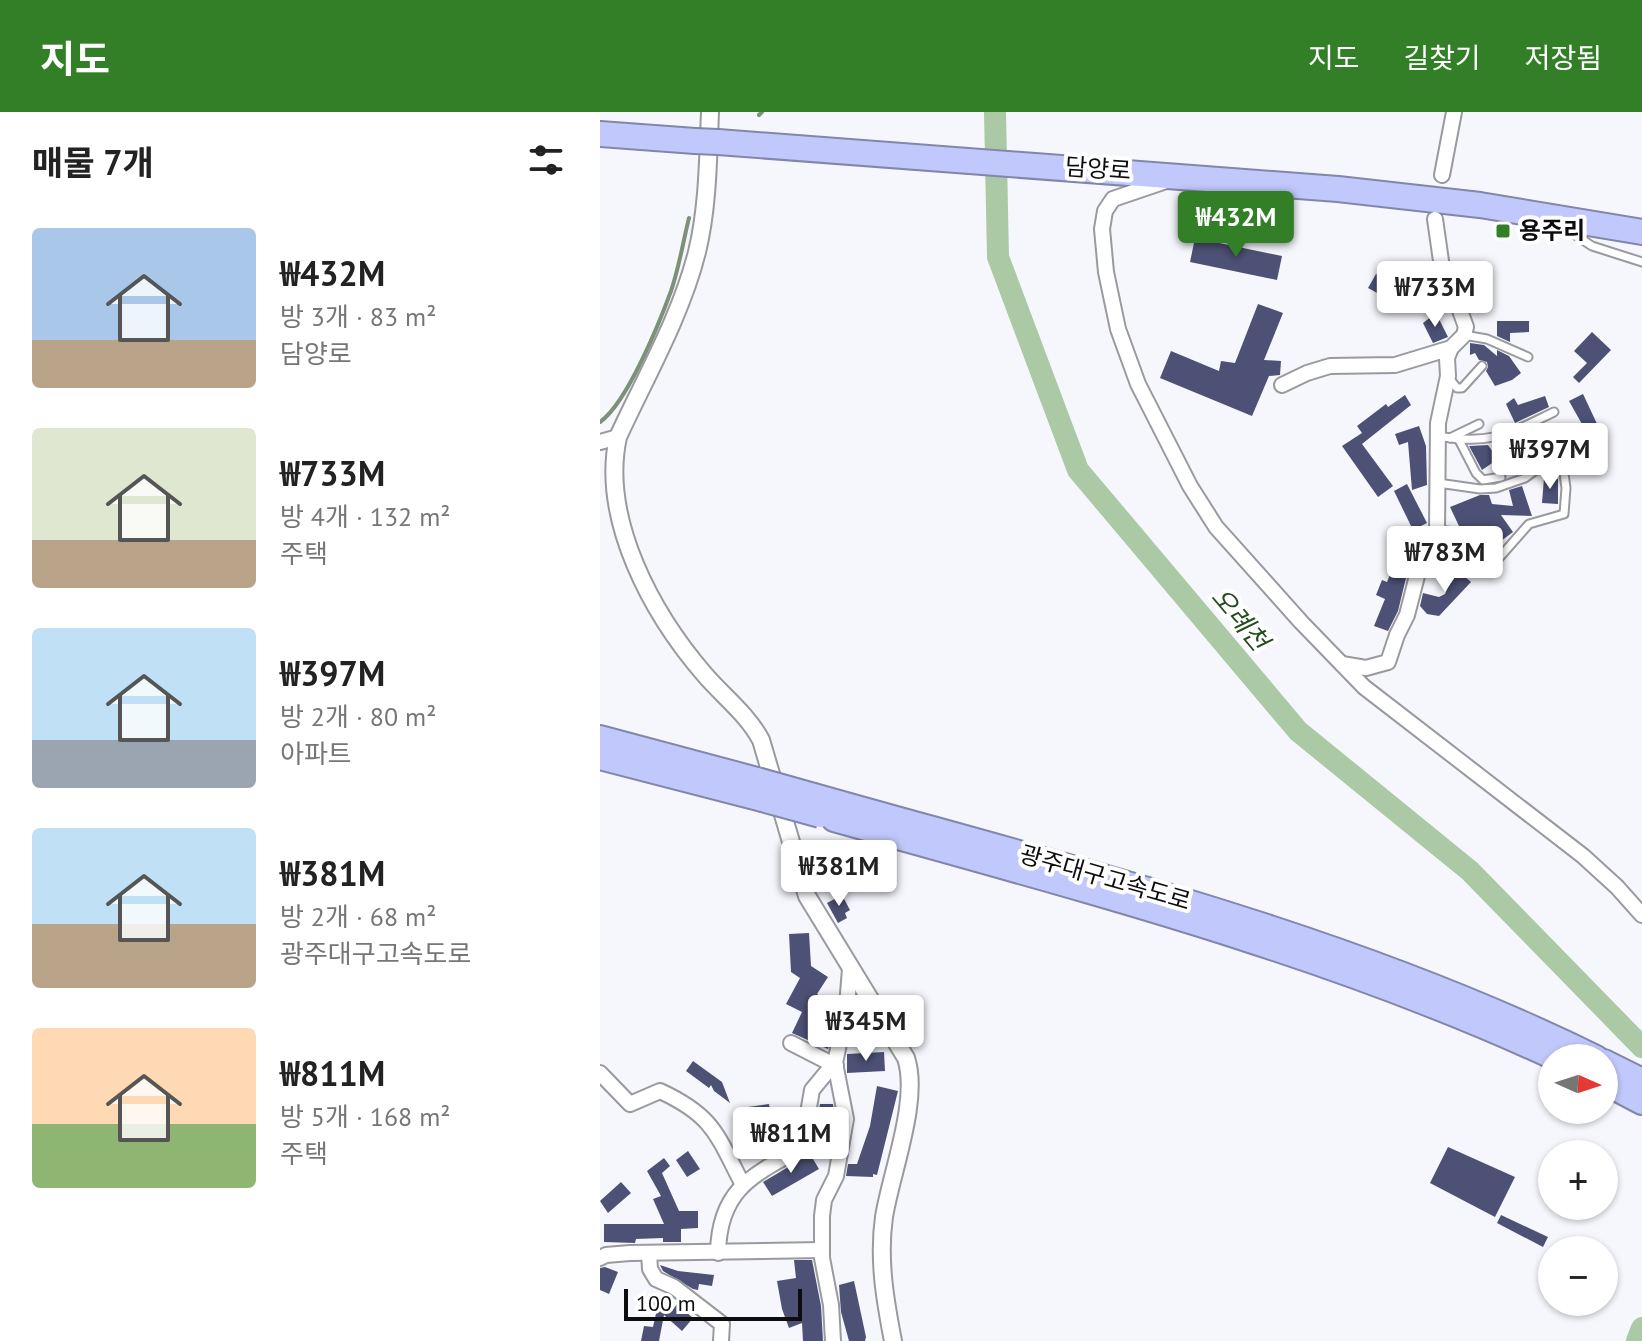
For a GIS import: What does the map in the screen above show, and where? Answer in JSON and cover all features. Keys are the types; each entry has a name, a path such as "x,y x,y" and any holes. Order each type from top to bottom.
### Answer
{"highway":[{"name":"담양로","path":"600,134 1121,171 1401,195 1642,232"},
{"name":"광주대구고속도로","path":"600,738 760,790"},
{"name":"광주대구고속도로","path":"600,757 817,805 1314,960 1497,1012 1566,1044"},
{"name":"광주대구고속도로","path":"1418,990 1478,1023 1538,1050"},
{"path":"1618,1069 1642,1081"},
{"path":"1618,1089 1642,1102"}],"street":[{"path":"710,112 707,173 697,251 677,309 618,437 613,457 614,502 627,555 660,618 705,675 752,724 761,740 801,881 814,910 906,1058 910,1073 908,1105 884,1218 882,1243 882,1277 893,1341"},
{"path":"1442,175 1454,112"},
{"path":"1181,176 1113,199 1105,211 1102,229 1106,272 1127,359 1161,433 1216,527 1342,664 1393,710 1583,856 1642,915"},
{"path":"1342,664 1366,668 1388,662 1407,615 1419,568 1437,530 1438,483 1450,438 1438,423 1448,376 1447,358 1451,348 1464,335 1466,327 1454,294 1444,282 1435,219"},
{"path":"1282,385 1330,366 1395,365 1451,348"},
{"path":"600,442 618,437"},
{"path":"833,1341 822,1250 822,1208 836,1176 846,1119 836,1066 850,969"},
{"path":"791,1043 836,1066"},
{"path":"718,1253 722,1220 743,1185 802,1148 812,1090 831,1067 836,1066"},
{"path":"600,1073 630,1104 660,1091 697,1111 713,1127 743,1185"},
{"path":"600,1258 649,1253 822,1250"},
{"path":"649,1253 650,1269 656,1279 674,1287 722,1324 721,1341"}],"lane":[{"path":"1547,216 1592,246 1642,262"},
{"path":"1464,335 1487,339 1528,357"},
{"path":"1448,376 1457,388 1462,388 1482,366"},
{"path":"1450,438 1490,439 1509,434 1554,412"},
{"path":"1450,438 1479,424"},
{"path":"1450,438 1483,480 1501,477"},
{"path":"1437,530 1465,533 1493,558 1499,558 1529,524 1564,514 1565,467 1561,452"},
{"path":"1438,483 1496,488 1525,478 1536,470 1565,467"}],"building":[{"path":"1195,238 1282,256 1277,280 1190,262"},
{"path":"1376,274 1413,294 1404,297 1408,310 1396,300 1394,302 1368,288"},
{"path":"1426,280 1445,299 1441,308 1419,288"},
{"path":"1258,304 1283,313 1264,360 1281,361 1280,375 1269,376 1252,416 1160,378 1171,351 1219,371 1221,361 1235,363"},
{"path":"1436,313 1448,337 1433,343 1423,323"},
{"path":"1497,321 1529,321 1529,332 1510,333 1510,342 1497,336"},
{"path":"1592,332 1611,350 1579,383 1573,377 1587,363 1574,351"},
{"path":"1470,343 1484,345 1497,356 1497,350 1509,356 1521,373 1495,386 1486,371 1487,362 1479,360 1475,353 1470,355"},
{"path":"1583,394 1598,426 1587,433 1569,401"},
{"path":"1405,395 1411,405 1362,444 1393,486 1378,497 1342,446 1362,433 1357,426 1386,404 1388,407"},
{"path":"1545,396 1549,407 1515,423 1506,404 1514,398 1518,405"},
{"path":"1419,426 1426,446 1427,485 1412,490 1408,442 1399,445 1395,434"},
{"path":"1535,428 1545,450 1529,457 1520,435"},
{"path":"1488,445 1498,459 1482,470 1469,446"},
{"path":"1544,478 1558,479 1558,504 1542,503"},
{"path":"1407,484 1427,523 1413,530 1394,491"},
{"path":"1522,486 1532,516 1501,515 1513,532 1497,544 1485,528 1475,533 1459,526 1450,507 1480,495 1489,495 1492,504 1513,506 1509,490"},
{"path":"1453,566 1471,582 1439,616 1427,614 1420,606 1423,593 1439,597 1445,594 1451,580 1443,576"},
{"path":"1391,572 1406,578 1398,611 1388,631 1374,626 1385,599 1376,595 1382,580 1387,582"},
{"path":"842,895 850,910 845,913 847,918 838,923 827,903"},
{"path":"809,933 811,966 828,977 817,994 828,1001 834,1017 815,1028 831,1035 828,1049 792,1033 802,1012 786,1004 800,978 791,972 789,934"},
{"path":"884,1052 885,1071 847,1073 847,1054"},
{"path":"693,1061 722,1082 730,1103 711,1085 709,1088 686,1071"},
{"path":"877,1086 898,1091 877,1175 846,1176 848,1164 857,1164 870,1126"},
{"path":"769,1104 772,1127 743,1127 741,1108"},
{"path":"820,1104 833,1104 835,1126 816,1125"},
{"path":"1448,1147 1515,1177 1495,1217 1430,1183"},
{"path":"688,1151 700,1169 687,1177 676,1160"},
{"path":"810,1154 819,1169 772,1196 763,1182"},
{"path":"664,1158 670,1166 662,1173 679,1211 698,1211 698,1228 681,1229 681,1242 663,1242 663,1238 636,1239 635,1243 604,1242 604,1224 664,1224 653,1199 661,1196 647,1171"},
{"path":"621,1182 631,1193 608,1213 600,1201"},
{"path":"1501,1215 1546,1236 1538,1236 1538,1244 1497,1223"},
{"path":"794,1260 812,1260 821,1306 823,1341 803,1341 802,1323 789,1328 782,1309 777,1281 796,1278"},
{"path":"660,1265 678,1271 714,1275 712,1286 699,1284 698,1290 693,1289 663,1271"},
{"path":"600,1268 618,1272 609,1294 600,1290"},
{"path":"854,1281 865,1341 849,1341 841,1312 839,1285"},
{"path":"655,1300 672,1311 677,1304 693,1318 682,1331 664,1315 659,1341 641,1341 644,1326 653,1327 657,1309 651,1304"}],"waterway":[{"path":"759,115 762,112"},
{"name":"오례천","path":"995,112 998,257 1078,470 1298,731 1470,871 1642,1047"},
{"path":"600,422 621,398 650,342 674,282 689,218"},
{"name":"오례천","path":"1637,1341 1642,1328"}],"place":[{"name":"용주리","path":"1503,231"}]}
